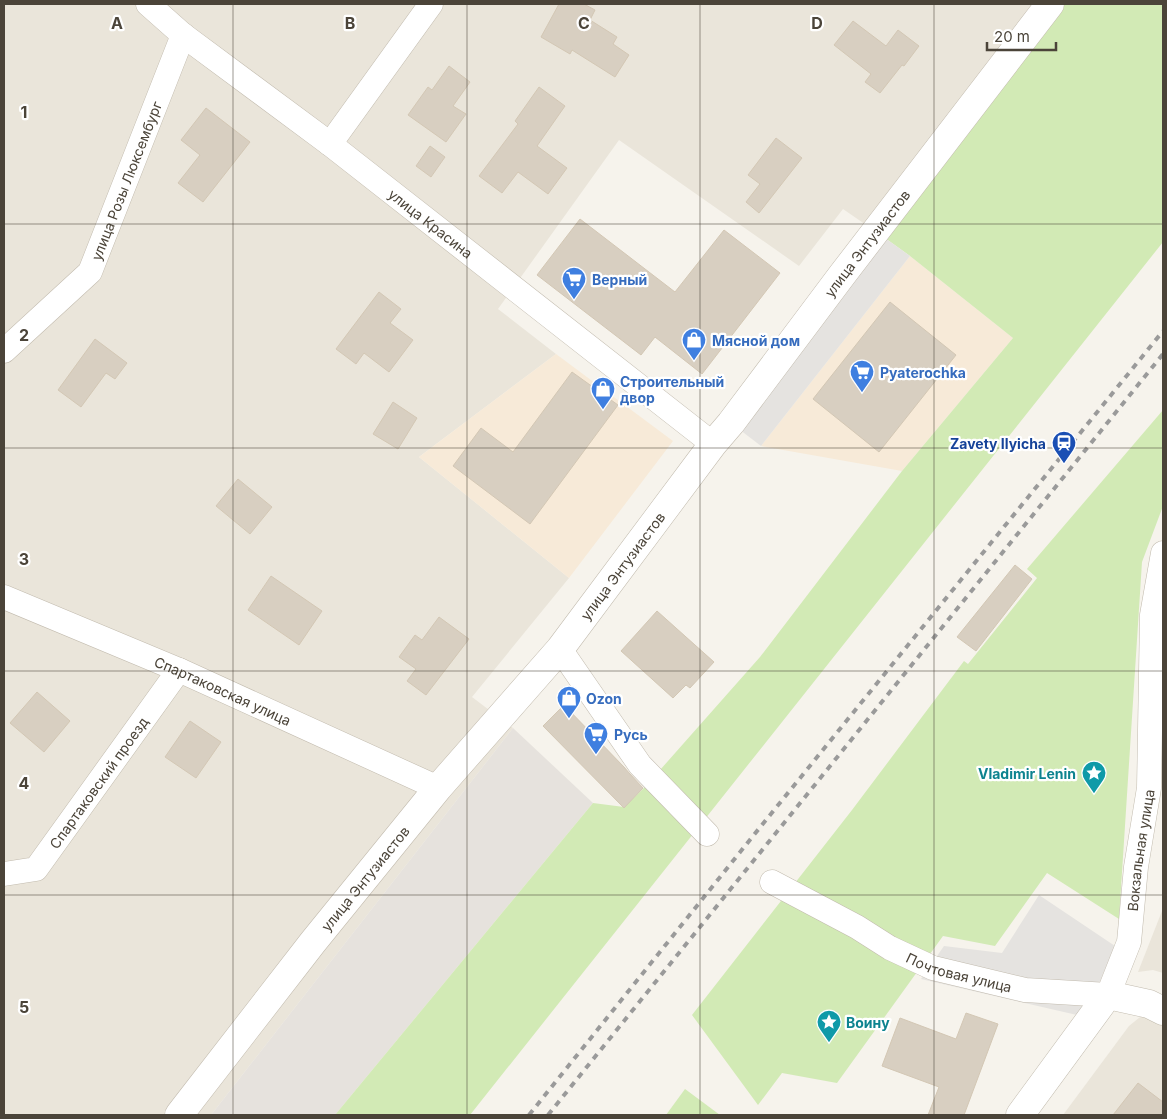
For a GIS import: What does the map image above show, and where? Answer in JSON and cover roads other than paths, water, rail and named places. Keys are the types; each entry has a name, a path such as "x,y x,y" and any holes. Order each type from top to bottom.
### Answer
{"street":[{"name":"улица Красина","path":"148,4 183,35 330,144 713,444"},
{"path":"330,144 431,4"},
{"name":"улица Энтузиастов","path":"179,1115 313,942 438,788 560,649 713,444 731,423 1050,4"},
{"name":"улица Розы Люксембург","path":"4,351 90,272 183,35"},
{"name":"Вокзальная улица","path":"1020,1115 1108,995 1129,942 1136,867 1156,788 1152,615 1163,553"},
{"name":"Спартаковская улица","path":"4,597 179,670 438,788"},
{"path":"560,649 640,765 707,834"},
{"name":"Спартаковский проезд","path":"4,874 36,869 179,670"},
{"name":"Почтовая улица","path":"772,882 857,927 890,948 933,968 1024,990 1108,995 1149,1004 1163,1011"}],"railway":[{"path":"529,1115 1163,331"},
{"path":"548,1115 1163,354"}],"place":[{"name":"Верный","path":"574,300"},
{"name":"Мясной дом","path":"694,361"},
{"name":"Pyaterochka","path":"862,393"},
{"name":"Строительный двор","path":"603,410"},
{"name":"Zavety Ilyicha","path":"1064,464"},
{"name":"Ozon","path":"569,719"},
{"name":"Русь","path":"596,755"},
{"name":"Vladimir Lenin","path":"1094,794"},
{"name":"Воину","path":"829,1043"}]}
